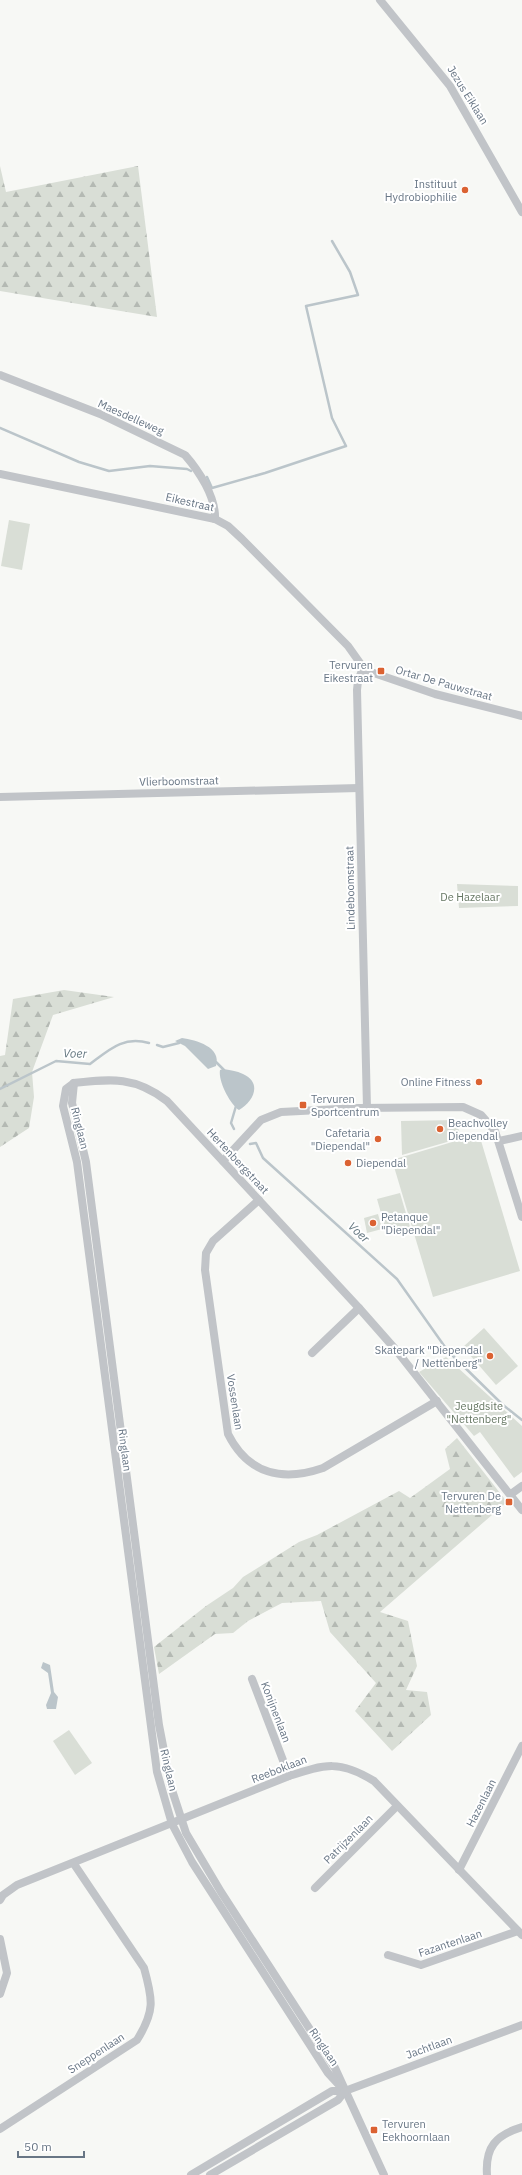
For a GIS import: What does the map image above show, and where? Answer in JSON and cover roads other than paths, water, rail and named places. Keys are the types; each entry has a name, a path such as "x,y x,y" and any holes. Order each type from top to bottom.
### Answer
{"street":[{"name":"Jezus Eiklaan","path":"380,0 450,86 522,212"},
{"name":"Maesdelleweg","path":"0,375 100,414 185,455 195,467 214,503 215,519"},
{"name":"Eikestraat","path":"0,474 215,519 228,526 263,560 351,649 363,668"},
{"name":"Ortar De Pauwstraat","path":"363,668 372,674 427,691 522,716"},
{"name":"Lindeboomstraat","path":"363,668 358,681 357,690 367,1108"},
{"name":"Vlierboomstraat","path":"0,797 359,788"},
{"name":"Hertenbergstraat","path":"74,1083 114,1079 130,1082 150,1089 167,1101 359,1308 437,1401 522,1510"},
{"name":"Ringlaan","path":"74,1083 72,1102 86,1162 163,1753 180,1821 202,1862 335,2068 384,2175"},
{"name":"Ringlaan","path":"74,1083 66,1089 63,1106 77,1162 152,1746 157,1772 172,1824 192,1862 211,1894 328,2073 345,2091"},
{"path":"223,1161 248,1132 261,1120 274,1114 295,1110 463,1107 473,1111 489,1122 499,1141 522,1217"},
{"path":"499,1141 522,1136"},
{"name":"Vossenlaan","path":"259,1200 212,1241 206,1253 205,1270 228,1434 240,1455 254,1466 266,1470 293,1475 308,1473 323,1468 437,1401"},
{"path":"312,1353 359,1308"},
{"path":"511,1494 522,1486"},
{"name":"Konijnenlaan","path":"252,1679 289,1776"},
{"name":"Hazenlaan","path":"459,1870 522,1746"},
{"name":"Reeboklaan","path":"0,1900 3,1895 17,1885 74,1864 289,1776 317,1766 332,1765 348,1768 374,1781 520,1933"},
{"name":"Patrijzenlaan","path":"315,1888 397,1806"},
{"name":"Sneppenlaan","path":"0,2129 137,2040 148,2022 151,2007 149,1987 144,1968 74,1864"},
{"name":"Fazantenlaan","path":"388,1955 421,1965 520,1933"},
{"path":"0,1939 7,1973 0,1994"},
{"name":"Jachtlaan","path":"191,2175 332,2091 345,2091 374,2078 522,2025"},
{"name":"Jachtlaan","path":"210,2175 338,2100 345,2091"},
{"path":"487,2175 488,2156 499,2137 522,2127"}],"waterway":[{"path":"207,477 212,488 265,473 346,446 332,418 306,306 358,295 350,272 332,241"},
{"path":"0,428 79,462 109,471 150,466 187,469 191,471"},
{"name":"Voer","path":"0,1089 56,1061 90,1064 117,1045 132,1041 149,1043"},
{"name":"Voer","path":"157,1045 163,1047 179,1043"},
{"name":"Voer","path":"216,1062 224,1070"},
{"name":"Voer","path":"234,1129 231,1123 236,1106"},
{"name":"Voer","path":"250,1144 256,1143 263,1158 397,1279 445,1347"},
{"name":"Voer","path":"451,1354 503,1405 522,1420"}],"place":[{"name":"Instituut Hydrobiophilie","path":"465,190"},
{"name":"Tervuren Eikestraat","path":"381,671"},
{"name":"Online Fitness","path":"479,1082"},
{"name":"Tervuren Sportcentrum","path":"303,1105"},
{"name":"Beachvolley Diependal","path":"440,1129"},
{"name":"Cafetaria \"Diependal\"","path":"378,1139"},
{"name":"Diependal","path":"348,1163"},
{"name":"Petanque \"Diependal\"","path":"373,1223"},
{"name":"Skatepark \"Diependal / Nettenberg\"","path":"490,1356"},
{"name":"Tervuren De Nettenberg","path":"509,1502"},
{"name":"Tervuren Eekhoornlaan","path":"374,2130"}],"park label":[{"name":"De Hazelaar","path":"470,897"},
{"name":"Jeugdsite \"Nettenberg\"","path":"479,1412"}]}
